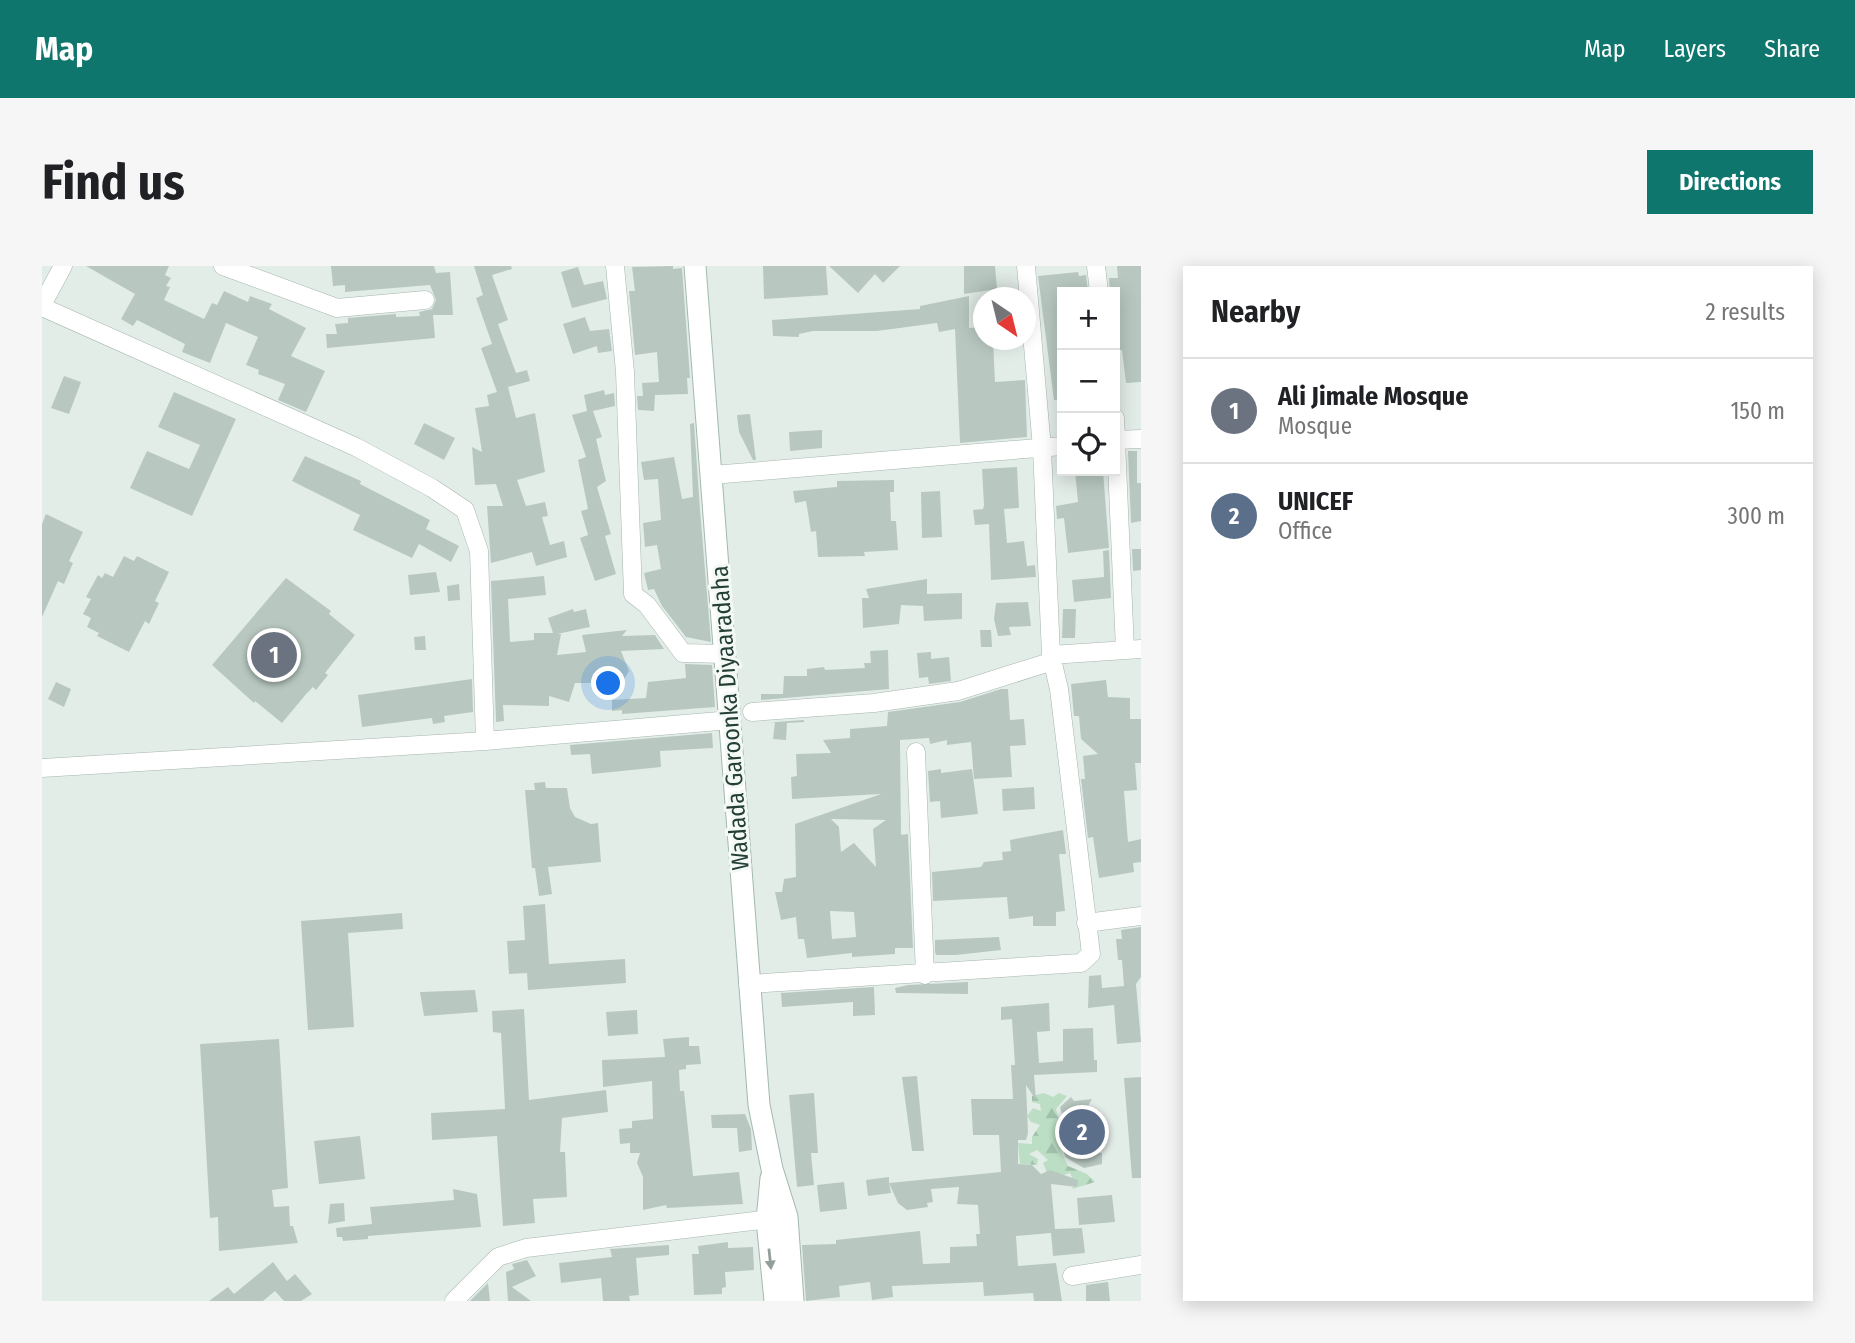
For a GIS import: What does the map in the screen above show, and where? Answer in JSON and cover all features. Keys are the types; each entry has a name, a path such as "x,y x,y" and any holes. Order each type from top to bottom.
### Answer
{"main road":[{"name":"Wadada Garoonka Diyaaradaha","path":"695,266 759,1105 793,1301"},
{"name":"Wadada Garoonka Diyaaradaha","path":"775,1301 777,1218"}],"street":[{"path":"63,266 42,306 356,447 432,488 465,510 479,551 485,741"},
{"path":"223,266 337,308 425,300"},
{"path":"615,266 625,372 633,594 647,606 683,653 726,654"},
{"path":"748,984 925,975 1081,963 1091,954 1052,658 1042,448 1026,266"},
{"path":"1096,266 1098,287"},
{"path":"1120,440 1141,439"},
{"path":"712,475 1057,446"},
{"path":"752,712 874,703 958,691 1052,658 1133,650 1119,476"},
{"path":"42,768 485,741 731,720"},
{"path":"916,752 925,975"},
{"path":"1086,923 1141,916"},
{"path":"454,1301 498,1257 526,1248 777,1218"},
{"path":"1072,1276 1141,1265"}],"green space":[{"path":"1044,1093 1053,1097 1059,1093 1067,1096 1056,1109 1065,1140 1060,1149 1068,1166 1087,1174 1095,1182 1072,1189 1075,1184 1070,1173 1061,1176 1047,1173 1043,1163 1048,1160 1037,1150 1029,1154 1038,1159 1037,1165 1020,1164 1018,1143 1032,1144 1032,1137 1040,1125 1031,1122 1027,1116 1033,1108 1041,1111 1040,1104 1032,1102 1032,1096"}],"building":[{"path":"86,266 169,266 165,275 171,278 166,286 170,287 164,300 204,319 212,303 217,305 224,291 248,302 250,296 272,304 269,309 306,328 291,356 325,371 306,412 278,400 285,384 258,374 259,370 246,365 258,337 226,323 210,363 182,352 185,344 137,320 133,326 121,319 135,294"},
{"path":"331,266 434,266 436,273 450,272 453,315 433,315 435,338 327,348 326,334 337,334 335,324 348,323 348,318 396,314 396,317 420,316 419,312 432,309 436,300 430,285 345,292 345,285 333,286"},
{"path":"474,266 511,266 512,269 492,275 508,320 498,324 516,373 527,370 530,381 508,387 516,418 535,413 545,472 517,480 526,506 545,502 548,516 542,517 550,545 564,541 567,557 536,566 532,552 491,563 487,506 503,506 496,484 475,485 472,447 482,452 475,408 489,406 487,395 497,392 481,348 492,344 476,298 483,295"},
{"path":"673,266 673,269 682,268 690,378 687,378 688,394 655,395 654,411 638,410 637,396 643,396 642,383 659,382 657,352 635,355 629,291 635,291 632,267"},
{"path":"763,266 826,266 828,295 764,299"},
{"path":"829,266 900,266 883,283 875,274 858,293"},
{"path":"964,266 995,266 997,287 973,287 973,293 964,294"},
{"path":"1117,266 1141,266 1141,382 1126,383 1120,350 1120,287 1110,287 1109,278 1118,278"},
{"path":"578,267 584,285 603,281 607,299 572,308 561,272"},
{"path":"1078,272 1079,276 1086,275 1087,287 1057,287 1057,400 1054,400 1038,276"},
{"path":"969,296 969,328 973,328 973,350 993,350 995,382 1025,380 1027,437 960,443 955,329 939,332 937,323 877,331 813,331 799,334 799,337 773,336 772,320 920,309 920,306"},
{"path":"585,317 590,331 609,329 612,351 598,353 597,346 573,354 563,324"},
{"path":"64,376 81,382 69,414 51,408"},
{"path":"604,390 605,395 614,393 615,406 593,411 602,437 596,439 606,481 597,487 611,534 605,536 616,574 595,581 580,538 588,535 581,511 588,509 578,460 586,457 572,415 587,411 584,395"},
{"path":"174,392 236,419 192,516 130,488 147,451 189,469 200,445 158,427"},
{"path":"750,414 756,460 753,460 739,432 737,415"},
{"path":"424,423 455,438 444,460 414,444"},
{"path":"694,423 711,642 686,637 662,606 654,589 648,590 644,573 661,569 657,545 645,547 643,523 661,520 658,479 644,480 641,462 674,457 682,499 693,497 690,424"},
{"path":"822,430 822,448 790,451 789,432"},
{"path":"1128,451 1137,451 1137,483 1141,483 1141,521 1131,523"},
{"path":"305,456 361,481 360,484 430,520 426,529 459,546 451,562 419,544 412,558 353,530 360,515 292,481"},
{"path":"1017,467 1019,508 1004,509 1007,543 1024,541 1027,566 1035,565 1036,577 991,580 989,524 975,525 973,510 983,509 984,505 982,469"},
{"path":"1075,476 1103,476 1109,548 1068,553 1064,518 1057,519 1056,506 1078,502"},
{"path":"894,480 894,492 890,492 891,521 896,521 898,550 864,552 865,556 818,557 816,531 811,532 806,501 795,503 793,491 837,487 837,481"},
{"path":"940,491 942,537 922,538 921,492"},
{"path":"46,514 83,532 69,561 73,563 64,584 58,581 42,617 42,524"},
{"path":"1132,549 1141,549 1141,570 1133,571"},
{"path":"1109,550 1111,598 1074,602 1072,580 1104,577 1103,551"},
{"path":"124,556 134,561 137,556 169,572 155,601 159,603 149,624 145,621 129,652 97,636 99,633 87,627 91,618 83,614 91,599 86,597 98,575 102,578 105,573 113,577"},
{"path":"436,572 440,592 410,595 408,575"},
{"path":"544,576 546,595 508,599 510,642 534,640 534,633 553,633 548,618 573,609 574,612 586,609 590,627 557,634 561,634 557,655 586,652 582,635 627,630 622,636 655,635 664,649 621,651 629,671 612,698 611,683 575,683 569,702 549,696 549,706 503,705 504,721 496,722 491,581"},
{"path":"286,578 331,611 329,614 355,635 325,673 328,675 316,690 313,687 282,723 255,701 254,703 212,665"},
{"path":"927,579 927,594 962,593 962,619 924,621 923,606 901,605 899,624 863,628 862,598 869,598 866,589"},
{"path":"459,584 460,600 448,601 447,586"},
{"path":"1028,602 1031,626 1009,627 1011,635 998,636 994,619 996,603"},
{"path":"1063,609 1076,609 1075,638 1062,638"},
{"path":"980,630 991,630 992,647 981,647"},
{"path":"425,636 426,650 415,650 414,637"},
{"path":"888,650 889,689 761,700 761,694 783,694 784,676 807,676 807,669 824,667 825,670 865,668 864,663 871,663 870,651"},
{"path":"931,652 931,659 949,657 951,681 929,684 928,677 919,678 917,653"},
{"path":"685,664 712,665 715,707 622,714 622,710 612,711 612,700 646,698 648,682 686,678"},
{"path":"472,679 473,712 444,716 445,722 433,724 432,718 362,727 358,695"},
{"path":"1106,680 1108,697 1130,698 1130,719 1141,719 1141,763 1135,763 1137,790 1124,791 1128,842 1141,839 1141,862 1133,863 1134,872 1099,878 1093,837 1088,838 1081,779 1085,779 1083,756 1098,754 1081,739 1079,716 1074,716 1071,684"},
{"path":"56,682 71,689 64,707 48,699"},
{"path":"1008,689 1010,720 1024,719 1026,745 1010,746 1012,777 974,779 971,742 947,745 947,740 930,744 929,738 900,740 901,835 908,834 913,948 895,948 895,954 852,957 852,953 807,958 804,939 798,939 796,917 781,920 775,892 782,892 784,879 796,877 795,824 881,794 792,799 791,777 797,776 796,754 831,753 823,740 850,738 850,729 887,726 888,712 960,702","holes":["831,819 886,820 873,829 876,867 854,843 841,852 839,827","830,911 854,912 856,937 832,939"]},
{"path":"804,720 787,723 786,740 773,739 775,722"},
{"path":"712,733 713,748 660,751 661,767 592,774 590,754 571,755 570,745"},
{"path":"941,769 941,773 972,769 978,814 941,818 940,801 930,802 928,771"},
{"path":"545,782 546,788 567,788 570,808 575,817 591,824 598,823 601,862 548,867 552,894 539,896 535,868 532,868 525,790 535,790 534,783"},
{"path":"1034,787 1035,809 1003,811 1002,789"},
{"path":"1063,830 1066,854 1059,854 1065,911 1056,912 1056,926 1033,926 1033,916 1009,919 1007,897 933,901 932,872 981,867 984,862 1003,860 1002,852 1011,851 1010,840"},
{"path":"545,904 549,964 625,959 626,983 528,990 527,973 509,974 507,941 525,940 523,906"},
{"path":"402,913 403,929 348,933 354,1027 308,1030 301,921"},
{"path":"1141,927 1141,977 1136,984 1141,1042 1117,1044 1114,1005 1088,1008 1089,976 1101,975 1102,988 1124,986 1122,960 1118,960 1116,939 1122,939 1121,930"},
{"path":"999,937 1001,950 956,955 936,955 935,952 935,940"},
{"path":"968,982 968,994 896,993 895,988 908,985"},
{"path":"874,987 875,1015 853,1016 853,1002 782,1007 781,993"},
{"path":"475,990 478,1012 424,1016 420,992"},
{"path":"1049,1003 1050,1031 1037,1032 1039,1063 1063,1061 1063,1029 1093,1028 1097,1072 1034,1075 1036,1100 1026,1085 1028,1133 1026,1140 1018,1140 1018,1164 1032,1165 1041,1174 1050,1170 1078,1180 1077,1187 1051,1184 1055,1229 1082,1228 1085,1253 1053,1256 1051,1233 1016,1236 1018,1266 1056,1263 1062,1301 1034,1301 1033,1293 984,1296 983,1282 892,1286 893,1297 872,1300 870,1282 839,1286 840,1297 806,1301 802,1245 836,1244 836,1240 920,1231 923,1264 950,1263 950,1247 977,1246 976,1234 980,1234 978,1205 957,1204 959,1187 931,1189 933,1202 927,1203 928,1207 907,1210 898,1203 889,1183 1001,1172 999,1135 973,1135 971,1099 1013,1099 1011,1065 1015,1065 1012,1019 1001,1020 1001,1007"},
{"path":"524,1009 529,1100 606,1090 608,1112 562,1118 560,1152 565,1152 567,1197 533,1199 535,1223 503,1226 497,1136 432,1140 431,1113 505,1109 501,1033 493,1032 492,1011"},
{"path":"637,1010 638,1034 608,1036 606,1012"},
{"path":"689,1037 689,1046 699,1046 701,1064 686,1065 686,1069 679,1070 680,1091 684,1091 693,1176 739,1172 743,1204 667,1208 666,1205 643,1210 643,1177 637,1163 640,1153 630,1153 630,1143 620,1144 619,1129 632,1128 632,1121 653,1119 652,1081 603,1087 602,1060 665,1057 663,1039"},
{"path":"279,1039 288,1188 272,1190 274,1207 289,1206 290,1226 293,1226 298,1243 219,1251 218,1217 210,1218 200,1044"},
{"path":"917,1076 924,1151 912,1151 902,1077"},
{"path":"1141,1077 1141,1178 1132,1178 1124,1078"},
{"path":"814,1093 818,1153 811,1153 814,1185 797,1187 789,1095"},
{"path":"1071,1097 1074,1101 1092,1099 1086,1110 1087,1116 1099,1126 1098,1153 1102,1153 1102,1164 1084,1168 1065,1157 1063,1145 1070,1143 1060,1107"},
{"path":"745,1114 751,1129 752,1150 739,1152 737,1128 712,1128 711,1115"},
{"path":"360,1136 365,1179 319,1184 314,1141"},
{"path":"889,1177 891,1193 868,1196 866,1180"},
{"path":"844,1182 847,1209 820,1212 817,1185"},
{"path":"453,1189 477,1194 481,1227 368,1236 368,1239 343,1241 342,1237 337,1237 336,1228 372,1224 370,1207 454,1200"},
{"path":"1112,1195 1115,1222 1079,1225 1077,1198"},
{"path":"344,1203 345,1221 328,1224 330,1204"},
{"path":"728,1242 728,1248 753,1247 754,1270 725,1272 726,1287 722,1288 722,1294 694,1295 692,1254 699,1254 698,1246"},
{"path":"669,1245 669,1255 636,1258 639,1295 629,1296 630,1301 603,1301 601,1278 561,1283 559,1263 612,1257 610,1249"},
{"path":"527,1260 536,1276 512,1287 531,1301 508,1301 506,1272 514,1269 512,1264"},
{"path":"273,1262 287,1281 295,1274 312,1294 301,1301 284,1301 275,1291 263,1301 209,1301 228,1287 234,1294"},
{"path":"1108,1282 1110,1301 1086,1301 1086,1285"},
{"path":"488,1283 490,1301 470,1301"}],"place":[{"name":"Ali Jimale Mosque","path":"274,655"},
{"name":"UNICEF","path":"1082,1132"}]}
